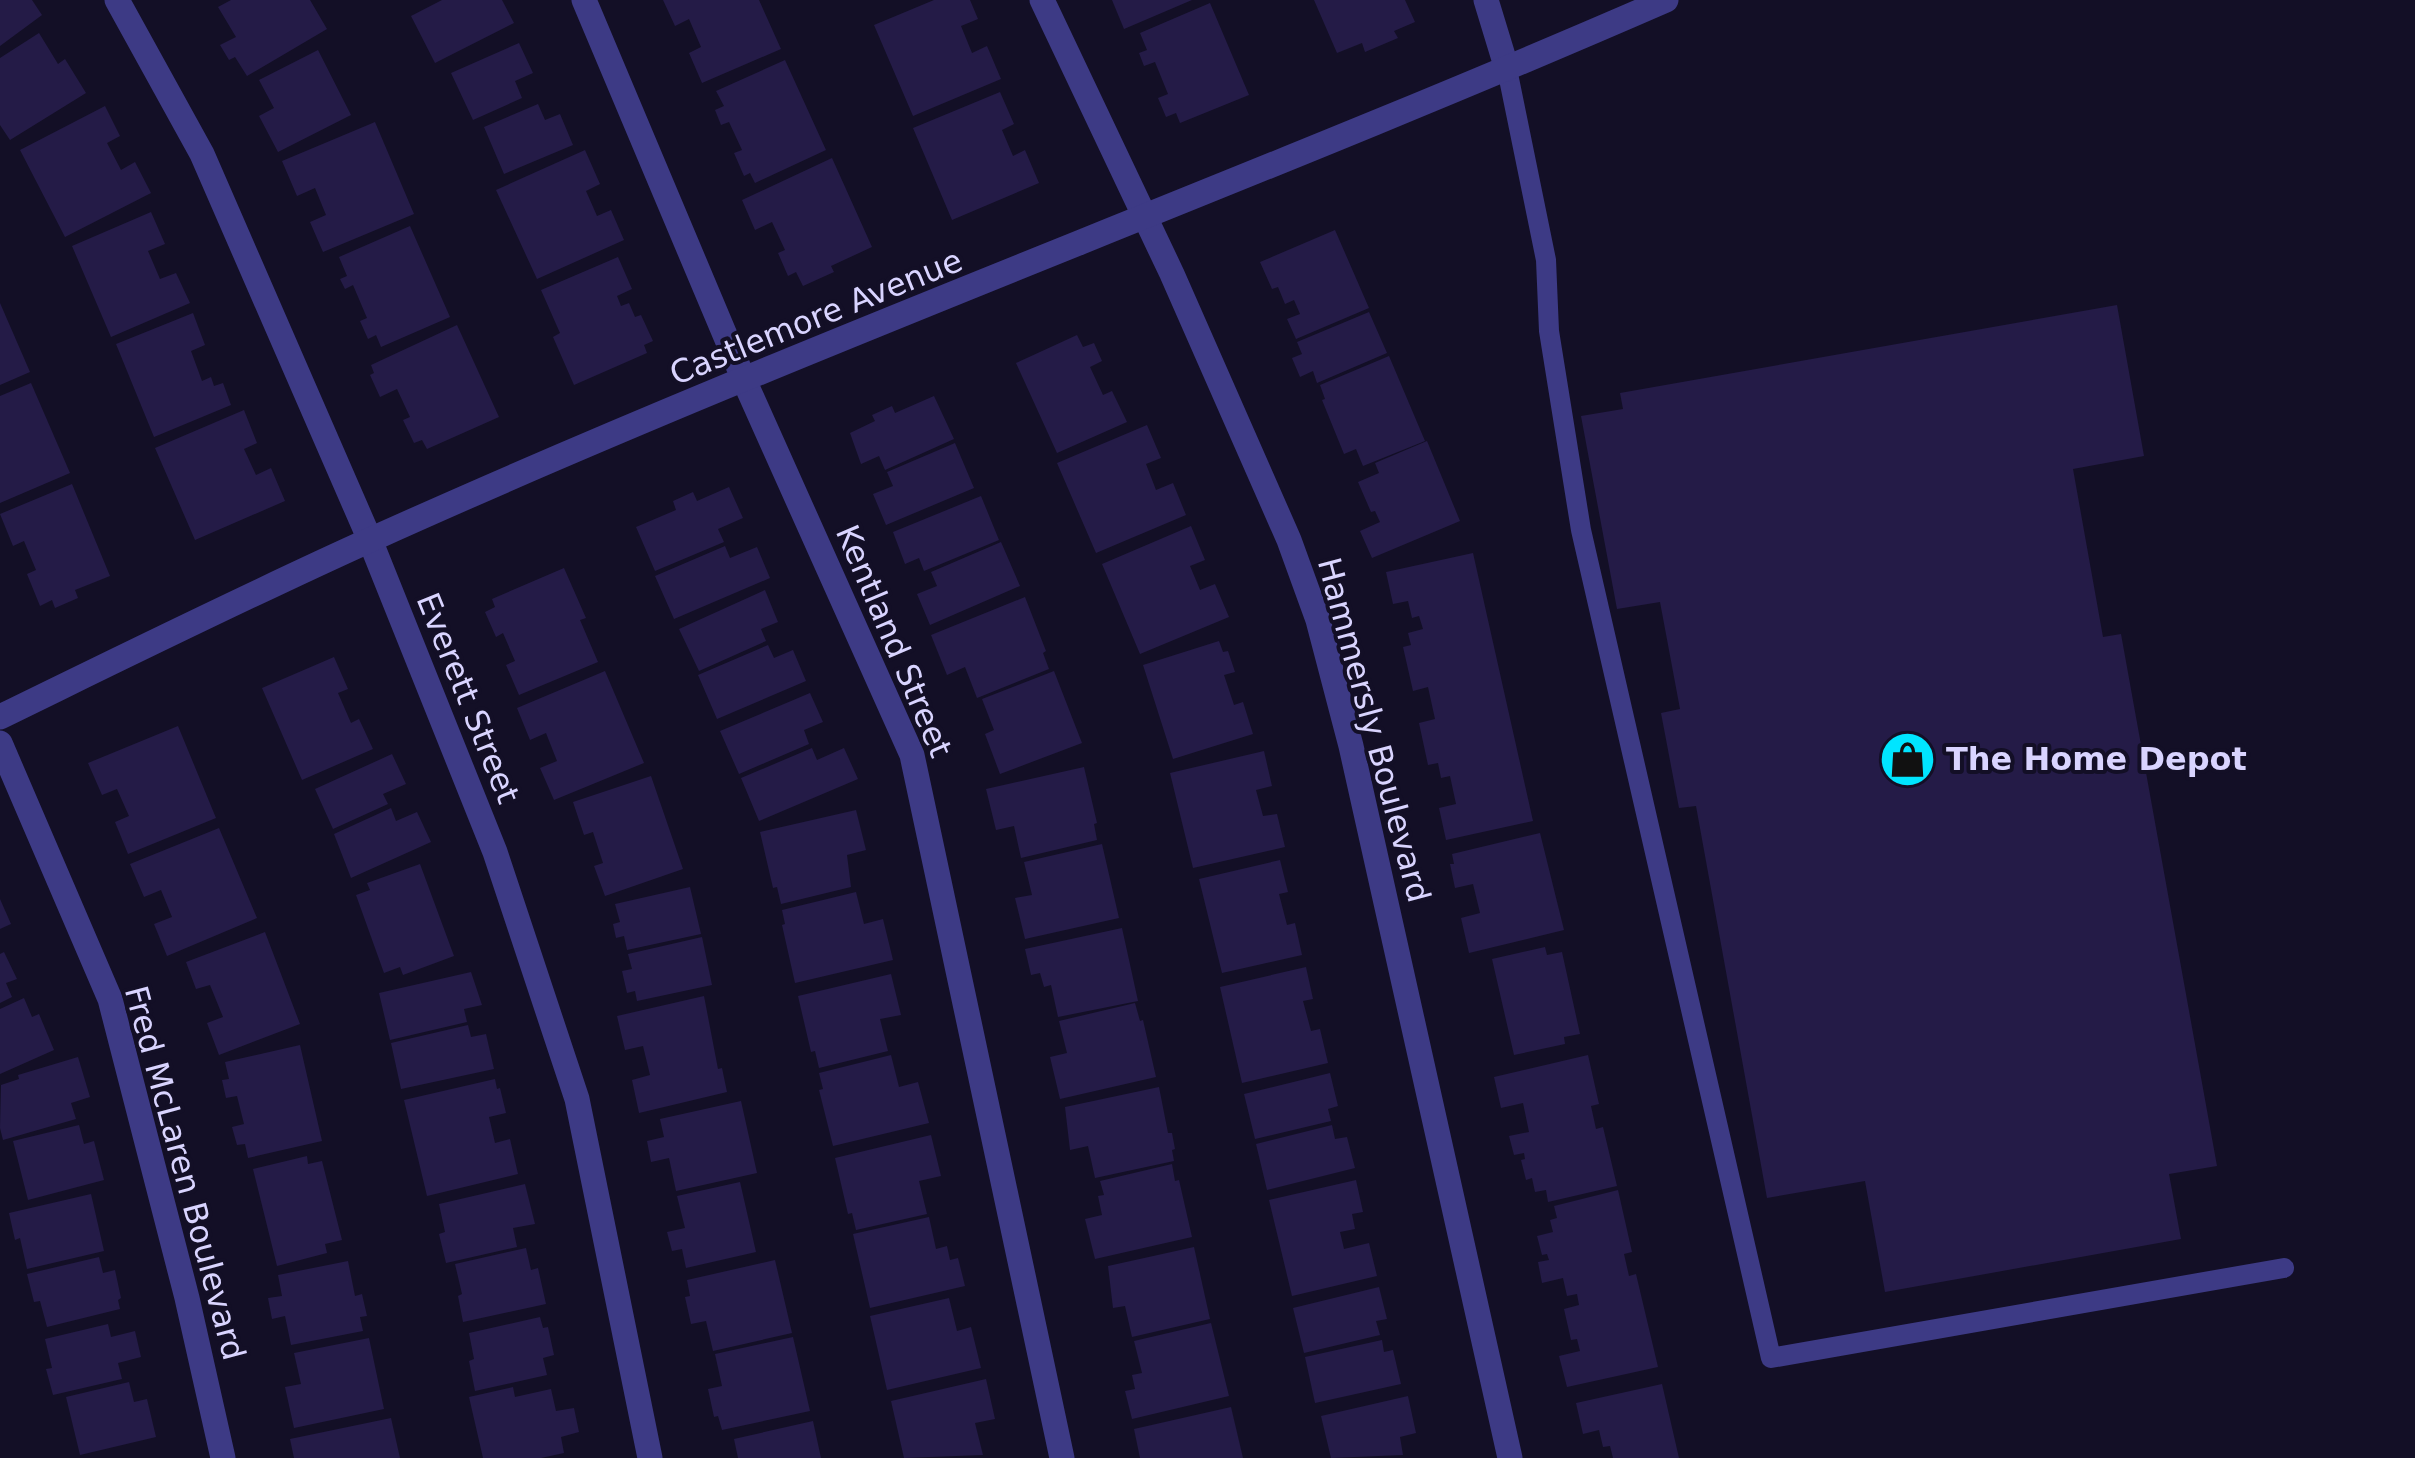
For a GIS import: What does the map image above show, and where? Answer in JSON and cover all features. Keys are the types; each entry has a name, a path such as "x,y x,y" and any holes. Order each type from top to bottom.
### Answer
{"street":[{"name":"Everett Street","path":"117,0 202,154 370,540 495,852 577,1098 650,1458"},
{"name":"Kentland Street","path":"584,0 744,380 912,754 1062,1458"},
{"name":"Hammersly Boulevard","path":"1042,0 1146,217 1289,540 1318,620 1352,746 1510,1458"},
{"path":"1486,0 1507,69"},
{"name":"Castlemore Avenue","path":"0,717 370,540 744,380 1507,69 1666,0"},
{"name":"Fred McLaren Boulevard","path":"0,744 110,999 187,1298 223,1458"}],"lane":[{"path":"1507,69 1546,260 1549,332 1581,530 1770,1358 2284,1268"}],"building":[{"path":"0,0 32,0 42,15 0,46"},
{"path":"231,0 310,0 327,29 247,76 235,57 229,60 220,45 236,37 218,7"},
{"path":"442,0 502,0 514,23 435,63 411,16"},
{"path":"663,0 759,0 781,49 702,83 689,53 701,47 689,19 675,26"},
{"path":"934,0 970,0 978,19 961,26 972,53 987,46 1001,79 913,116 874,25"},
{"path":"1112,0 1192,0 1124,29"},
{"path":"1314,0 1405,0 1415,22 1394,31 1398,38 1365,52 1362,43 1337,53"},
{"path":"1210,3 1249,95 1180,123 1176,113 1166,117 1158,98 1168,94 1155,62 1144,66 1139,53 1147,50 1140,33"},
{"path":"39,33 58,64 65,59 86,93 10,140 0,125 0,58"},
{"path":"519,43 533,73 515,81 522,98 473,120 451,73"},
{"path":"318,50 351,115 278,152 259,116 274,108 259,80"},
{"path":"785,60 826,150 755,183 750,173 744,176 734,153 742,150 729,122 721,125 715,110 724,106 716,91"},
{"path":"1000,92 1014,124 1002,130 1013,156 1025,150 1039,183 952,220 913,128"},
{"path":"538,104 545,120 560,114 573,145 504,174 484,127"},
{"path":"105,106 120,136 107,143 121,170 135,162 151,193 65,237 20,150"},
{"path":"375,122 414,214 323,252 310,222 326,215 315,188 297,196 282,161"},
{"path":"585,150 600,184 586,191 597,216 611,210 624,240 537,279 496,190"},
{"path":"832,158 872,247 831,266 834,272 803,286 796,272 788,276 778,253 785,250 772,222 755,230 742,200"},
{"path":"151,212 165,244 148,251 160,279 176,273 190,303 111,337 72,246"},
{"path":"410,226 450,317 381,347 376,335 368,339 360,321 367,318 353,285 345,289 340,279 347,276 339,257"},
{"path":"1335,230 1369,308 1296,339 1287,319 1300,314 1294,300 1285,304 1278,287 1272,289 1260,262"},
{"path":"618,257 632,289 617,296 621,306 629,303 635,317 641,315 653,341 644,345 647,353 574,385 553,337 560,333 541,290"},
{"path":"0,303 30,372 0,385"},
{"name":"The Home Depot","path":"2117,305 2144,456 2073,469 2103,637 2121,634 2217,1166 2169,1174 2181,1239 1885,1292 1865,1181 1767,1198 1696,806 1679,808 1661,713 1680,709 1660,602 1617,609 1581,416 1623,409 1620,393"},
{"path":"1369,312 1387,353 1317,383 1313,371 1300,377 1292,358 1302,354 1297,342"},
{"path":"193,313 205,345 191,351 202,381 211,377 214,386 223,383 231,405 154,437 116,344"},
{"path":"457,325 499,417 427,449 422,440 414,443 403,420 410,417 397,389 380,397 370,375 374,373 371,365"},
{"path":"1077,335 1083,347 1094,343 1102,361 1090,367 1103,395 1112,391 1127,422 1057,453 1016,363"},
{"path":"1389,356 1425,441 1363,466 1356,449 1344,454 1322,400 1325,399 1320,385"},
{"path":"31,383 70,473 0,503 0,396"},
{"path":"934,396 954,439 885,470 879,456 861,464 850,433 875,421 872,415 892,406 895,413"},
{"path":"244,410 257,443 244,449 256,475 271,468 285,501 195,540 155,448"},
{"path":"1147,425 1161,458 1146,464 1156,490 1173,483 1186,515 1096,553 1057,463"},
{"path":"1427,441 1460,521 1372,558 1360,531 1380,522 1375,511 1371,512 1358,482 1379,473 1375,463"},
{"path":"955,443 974,488 886,525 873,494 893,486 887,472"},
{"path":"72,484 110,576 75,590 78,598 55,608 52,600 40,606 27,574 36,570 24,541 13,546 0,514"},
{"path":"729,487 743,518 718,529 724,542 655,571 636,527 676,510 673,501 693,492 697,501"},
{"path":"981,496 999,540 924,571 919,558 905,564 893,532"},
{"path":"1191,526 1205,560 1190,566 1200,590 1215,584 1229,617 1140,654 1102,564"},
{"path":"1001,542 1020,586 930,625 917,594 937,586 931,572"},
{"path":"725,546 730,558 757,547 770,578 674,619 655,576"},
{"path":"1473,553 1533,821 1446,840 1439,808 1456,804 1450,776 1441,778 1438,763 1428,765 1419,723 1435,719 1428,687 1413,691 1403,647 1411,645 1408,633 1423,629 1419,616 1412,618 1408,601 1393,604 1386,572"},
{"path":"564,568 586,618 580,620 598,662 519,695 506,665 515,661 503,633 496,637 485,612 495,607 492,599"},
{"path":"765,590 778,622 761,629 766,641 699,671 679,629"},
{"path":"1025,597 1049,669 977,698 965,667 947,675 931,635"},
{"path":"1219,641 1223,652 1228,651 1235,672 1224,675 1234,705 1243,702 1253,734 1173,759 1143,665"},
{"path":"768,645 774,658 793,650 806,681 717,719 698,675"},
{"path":"334,657 348,689 338,693 351,723 359,719 373,749 302,780 262,688"},
{"path":"605,671 644,763 554,800 540,768 557,761 546,733 530,740 517,708"},
{"path":"1054,671 1082,743 1000,774 985,734 994,730 982,699"},
{"path":"810,693 823,722 804,730 809,744 739,774 720,731"},
{"path":"178,726 216,818 128,854 115,822 129,816 117,789 102,795 88,763"},
{"path":"812,748 817,760 844,748 858,779 759,821 741,778"},
{"path":"1264,751 1272,786 1256,790 1263,816 1277,814 1285,847 1193,868 1170,773"},
{"path":"392,754 406,784 383,794 388,804 333,829 315,789"},
{"path":"1084,767 1097,840 1021,858 1014,826 996,830 986,789"},
{"path":"651,776 683,869 605,896 594,866 603,863 593,832 584,835 573,802"},
{"path":"391,808 396,821 417,812 431,842 351,878 334,834"},
{"path":"856,810 866,850 847,855 851,887 781,904 777,887 773,888 760,832"},
{"path":"219,828 257,918 167,956 154,924 172,917 161,890 144,897 130,864"},
{"path":"1540,833 1564,930 1469,953 1461,918 1480,913 1473,884 1455,888 1452,854"},
{"path":"1102,844 1119,918 1025,939 1015,898 1032,895 1024,862"},
{"path":"1280,860 1288,892 1279,894 1287,925 1295,923 1302,955 1222,973 1199,879"},
{"path":"420,864 454,956 403,975 400,967 384,973 356,895 370,890 367,883"},
{"path":"690,887 701,934 627,950 624,936 616,938 613,924 620,922 615,904"},
{"path":"856,892 864,924 883,919 893,960 795,983 782,910"},
{"path":"0,899 11,924 0,929"},
{"path":"1122,928 1138,1001 1058,1017 1051,985 1044,987 1040,973 1031,975 1025,949"},
{"path":"265,932 300,1024 219,1055 207,1023 223,1017 210,985 196,989 186,962"},
{"path":"702,937 712,985 637,1001 635,991 627,993 622,971 632,969 628,954"},
{"path":"1545,947 1547,955 1562,952 1580,1034 1564,1037 1565,1044 1514,1055 1492,959"},
{"path":"4,952 17,979 6,983 12,997 0,1003 0,954"},
{"path":"1306,967 1313,999 1303,1001 1311,1031 1320,1029 1328,1063 1242,1083 1220,987"},
{"path":"471,972 482,1005 464,1009 467,1022 390,1040 379,993"},
{"path":"891,974 901,1015 880,1019 888,1051 819,1068 815,1051 811,1052 798,996"},
{"path":"704,996 718,1069 722,1068 727,1092 639,1113 632,1080 650,1075 643,1046 625,1050 617,1016"},
{"path":"24,998 32,1017 39,1014 54,1050 0,1074 0,1009"},
{"path":"1135,1003 1140,1021 1143,1020 1156,1077 1060,1099 1050,1057 1067,1053 1059,1021"},
{"path":"468,1025 471,1037 486,1034 494,1069 401,1089 391,1043"},
{"path":"300,1045 322,1141 248,1158 245,1144 237,1145 232,1127 244,1124 237,1096 226,1098 222,1080 229,1079 225,1062"},
{"path":"891,1055 899,1087 918,1082 929,1123 833,1146 819,1090 823,1089 819,1073"},
{"path":"1588,1055 1599,1104 1591,1106 1596,1129 1603,1127 1617,1186 1548,1202 1546,1190 1535,1192 1532,1178 1526,1180 1521,1160 1525,1159 1524,1153 1514,1155 1509,1136 1529,1132 1523,1103 1501,1108 1494,1077"},
{"path":"78,1057 90,1097 71,1103 76,1119 3,1140 1,1085 19,1079 18,1075"},
{"path":"1330,1073 1338,1106 1328,1109 1331,1121 1255,1139 1244,1094"},
{"path":"495,1079 506,1113 489,1117 495,1143 510,1139 518,1174 427,1196 404,1100"},
{"path":"1159,1087 1168,1133 1172,1133 1174,1161 1095,1178 1088,1146 1070,1150 1065,1107"},
{"path":"741,1101 757,1173 676,1191 669,1158 651,1162 647,1141 664,1137 660,1119"},
{"path":"79,1125 84,1144 94,1141 104,1180 28,1200 13,1141"},
{"path":"1332,1125 1335,1139 1347,1137 1355,1168 1267,1190 1256,1144"},
{"path":"931,1135 941,1176 919,1181 927,1214 856,1230 852,1213 848,1214 835,1158"},
{"path":"307,1156 308,1164 322,1161 342,1240 325,1244 327,1253 277,1266 253,1169"},
{"path":"1172,1164 1192,1237 1095,1259 1085,1219 1102,1215 1098,1196 1104,1195 1100,1181"},
{"path":"1356,1180 1363,1212 1352,1214 1355,1229 1340,1232 1344,1249 1369,1243 1377,1276 1292,1296 1269,1200"},
{"path":"740,1182 756,1252 686,1268 682,1249 672,1251 667,1232 685,1228 677,1196"},
{"path":"525,1184 535,1224 513,1228 517,1247 446,1263 439,1234 445,1232 439,1204"},
{"path":"1618,1190 1632,1252 1624,1254 1629,1276 1636,1274 1658,1367 1567,1387 1559,1356 1580,1351 1577,1339 1571,1340 1564,1309 1579,1305 1577,1294 1567,1296 1563,1278 1542,1283 1538,1262 1549,1260 1547,1254 1542,1255 1537,1236 1553,1232 1550,1220 1557,1218 1554,1206"},
{"path":"91,1194 104,1251 27,1269 9,1213"},
{"path":"929,1217 936,1249 947,1246 950,1260 958,1258 965,1286 870,1308 853,1234"},
{"path":"1194,1247 1210,1319 1132,1337 1125,1306 1113,1308 1108,1266"},
{"path":"526,1248 531,1270 538,1268 546,1304 463,1322 455,1264"},
{"path":"99,1257 103,1273 115,1270 120,1309 47,1327 40,1301 34,1302 27,1274"},
{"path":"775,1260 792,1333 713,1351 706,1321 691,1324 685,1297 690,1296 687,1280"},
{"path":"348,1261 355,1296 362,1294 367,1316 360,1317 363,1331 291,1345 285,1316 272,1319 268,1298 282,1296 278,1275"},
{"path":"1379,1287 1387,1319 1376,1321 1380,1335 1304,1353 1293,1308"},
{"path":"949,1298 957,1331 971,1327 981,1368 887,1390 870,1316"},
{"path":"540,1317 543,1328 548,1327 554,1355 543,1358 547,1375 475,1391 469,1333"},
{"path":"1211,1323 1229,1396 1132,1419 1125,1391 1135,1389 1132,1375 1142,1373 1134,1341"},
{"path":"108,1324 111,1337 135,1331 141,1357 118,1363 122,1379 53,1395 46,1369 52,1368 45,1339"},
{"path":"793,1337 810,1411 722,1430 718,1416 714,1417 708,1389 722,1386 715,1354"},
{"path":"369,1338 384,1409 294,1428 285,1387 301,1384 294,1353"},
{"path":"1382,1340 1384,1352 1393,1350 1401,1384 1315,1403 1305,1357"},
{"path":"986,1379 995,1419 975,1423 983,1455 904,1458 891,1401"},
{"path":"129,1382 134,1402 147,1399 156,1437 80,1455 66,1397"},
{"path":"1662,1384 1679,1458 1613,1458 1610,1446 1603,1447 1599,1430 1583,1434 1576,1403"},
{"path":"513,1387 515,1397 551,1389 556,1411 574,1408 579,1432 561,1437 564,1453 541,1458 483,1458 469,1397"},
{"path":"1408,1396 1416,1433 1400,1437 1403,1455 1331,1458 1321,1416"},
{"path":"1231,1407 1243,1458 1140,1458 1134,1429"},
{"path":"391,1418 400,1458 294,1458 290,1439"},
{"path":"813,1421 821,1458 738,1458 734,1439"}],"place":[{"name":"The Home Depot","path":"1907,759"}]}
